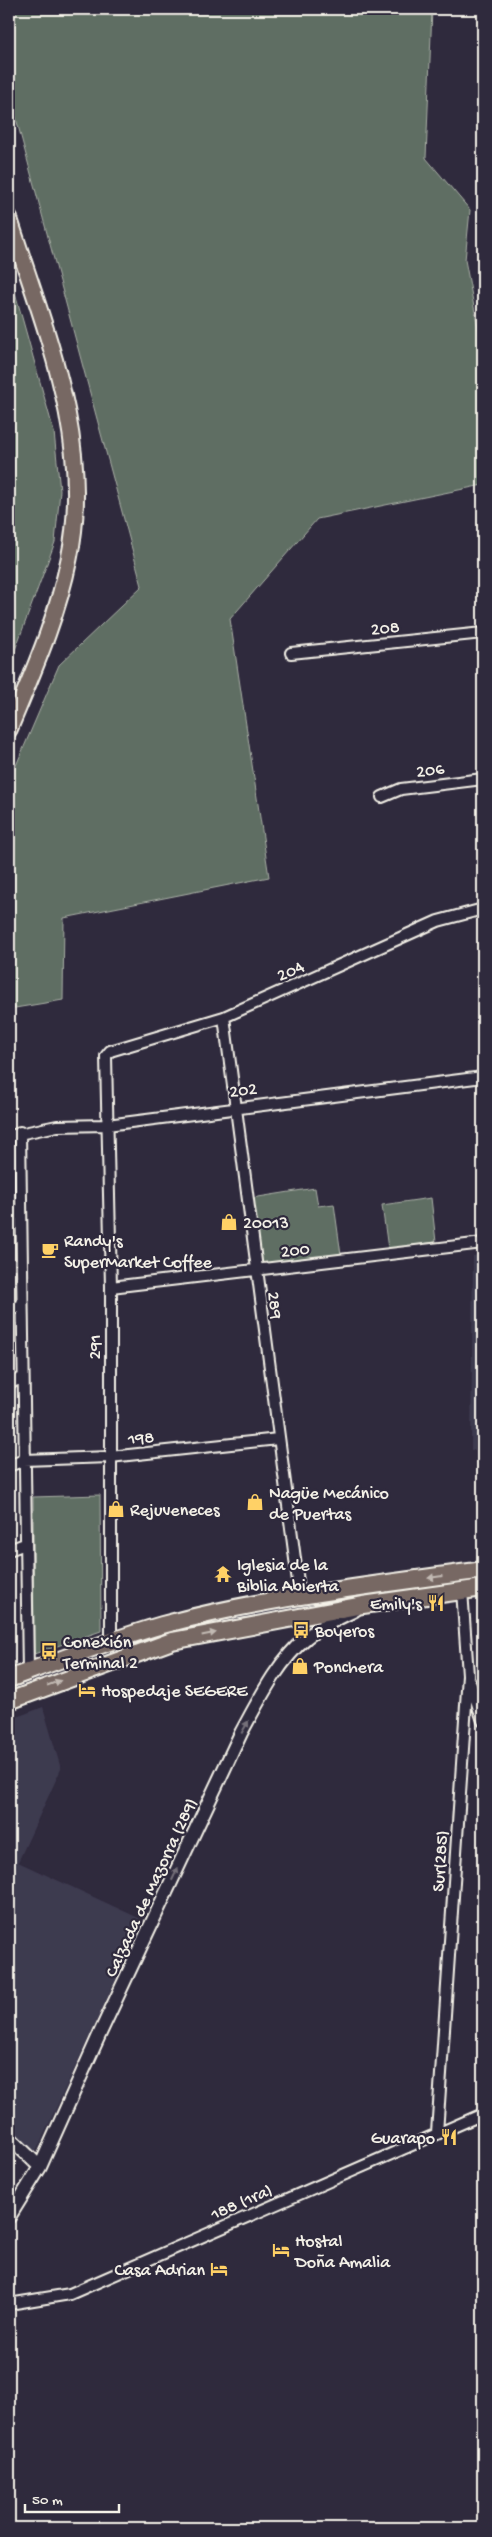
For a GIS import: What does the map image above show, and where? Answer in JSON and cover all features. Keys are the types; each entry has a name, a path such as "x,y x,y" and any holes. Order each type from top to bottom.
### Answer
{"highway":[{"path":"9,1679 164,1625 300,1597 483,1570"},
{"path":"9,1701 172,1641 363,1605 483,1588"}],"main road":[{"path":"9,217 63,391 72,449 74,509 70,557 59,602 9,730"}],"street":[{"name":"208","path":"290,654 483,633"},
{"name":"206","path":"382,797 401,789 483,779"},
{"name":"204","path":"108,1053 224,1018 438,921 483,909"},
{"name":"289","path":"224,1018 255,1270 300,1597"},
{"name":"291","path":"108,1053 106,1056 111,1286 111,1642"},
{"name":"202","path":"9,1136 20,1132 58,1126 107,1125 235,1107 483,1078"},
{"path":"20,1132 28,1672"},
{"path":"9,1216 21,1212"},
{"name":"200","path":"111,1286 483,1243"},
{"path":"9,1310 22,1305"},
{"path":"9,1383 23,1378"},
{"name":"198","path":"9,1466 24,1460 110,1457 278,1439"},
{"path":"9,1550 25,1544"},
{"name":"Sur(285)","path":"437,2133 468,1675 462,1590"},
{"name":"Calzada de Mazorra (289)","path":"9,2217 40,2167 241,1733 265,1691 291,1654 307,1637 363,1605"},
{"path":"468,1675 483,1721"},
{"name":"188 (1ra)","path":"9,2304 70,2294 483,2114"},
{"path":"9,2138 40,2167"}],"shaded area":[{"path":"483,1254 483,1450 471,1450 473,1256"},
{"path":"11,1556 14,1659 9,1661 9,1557"},
{"path":"43,1707 61,1769 18,1862 143,1920 35,2154 9,2128 9,1720"}],"green space":[{"path":"9,9 432,9 426,158 470,210 465,260 483,354 483,485 317,519 230,619 269,877 64,918 63,1000 9,1009 9,782 59,665 142,586 9,92"},
{"path":"9,271 54,432 60,491 55,542 9,666"},
{"path":"315,1188 318,1206 334,1204 341,1255 261,1265 252,1198"},
{"path":"431,1198 436,1242 388,1249 382,1205"},
{"path":"100,1495 101,1631 34,1654 33,1497"}],"place":[{"name":"20013","path":"229,1222"},
{"name":"Randy's SuperMarket Coffee","path":"50,1250"},
{"name":"Nagüe Mecánico de Puertas","path":"255,1502"},
{"name":"Rejuveneces","path":"116,1509"},
{"name":"Iglesia de la Biblia Abierta","path":"223,1574"},
{"name":"Emily's","path":"436,1603"},
{"name":"Boyeros","path":"301,1630"},
{"name":"Conexión Terminal 2","path":"49,1651"},
{"name":"Ponchera","path":"300,1666"},
{"name":"Hospedaje SEGERE","path":"87,1690"},
{"name":"Guarapo","path":"449,2137"},
{"name":"Hostal Doña Amalia","path":"281,2250"},
{"name":"Casa Adrian","path":"219,2269"}]}
